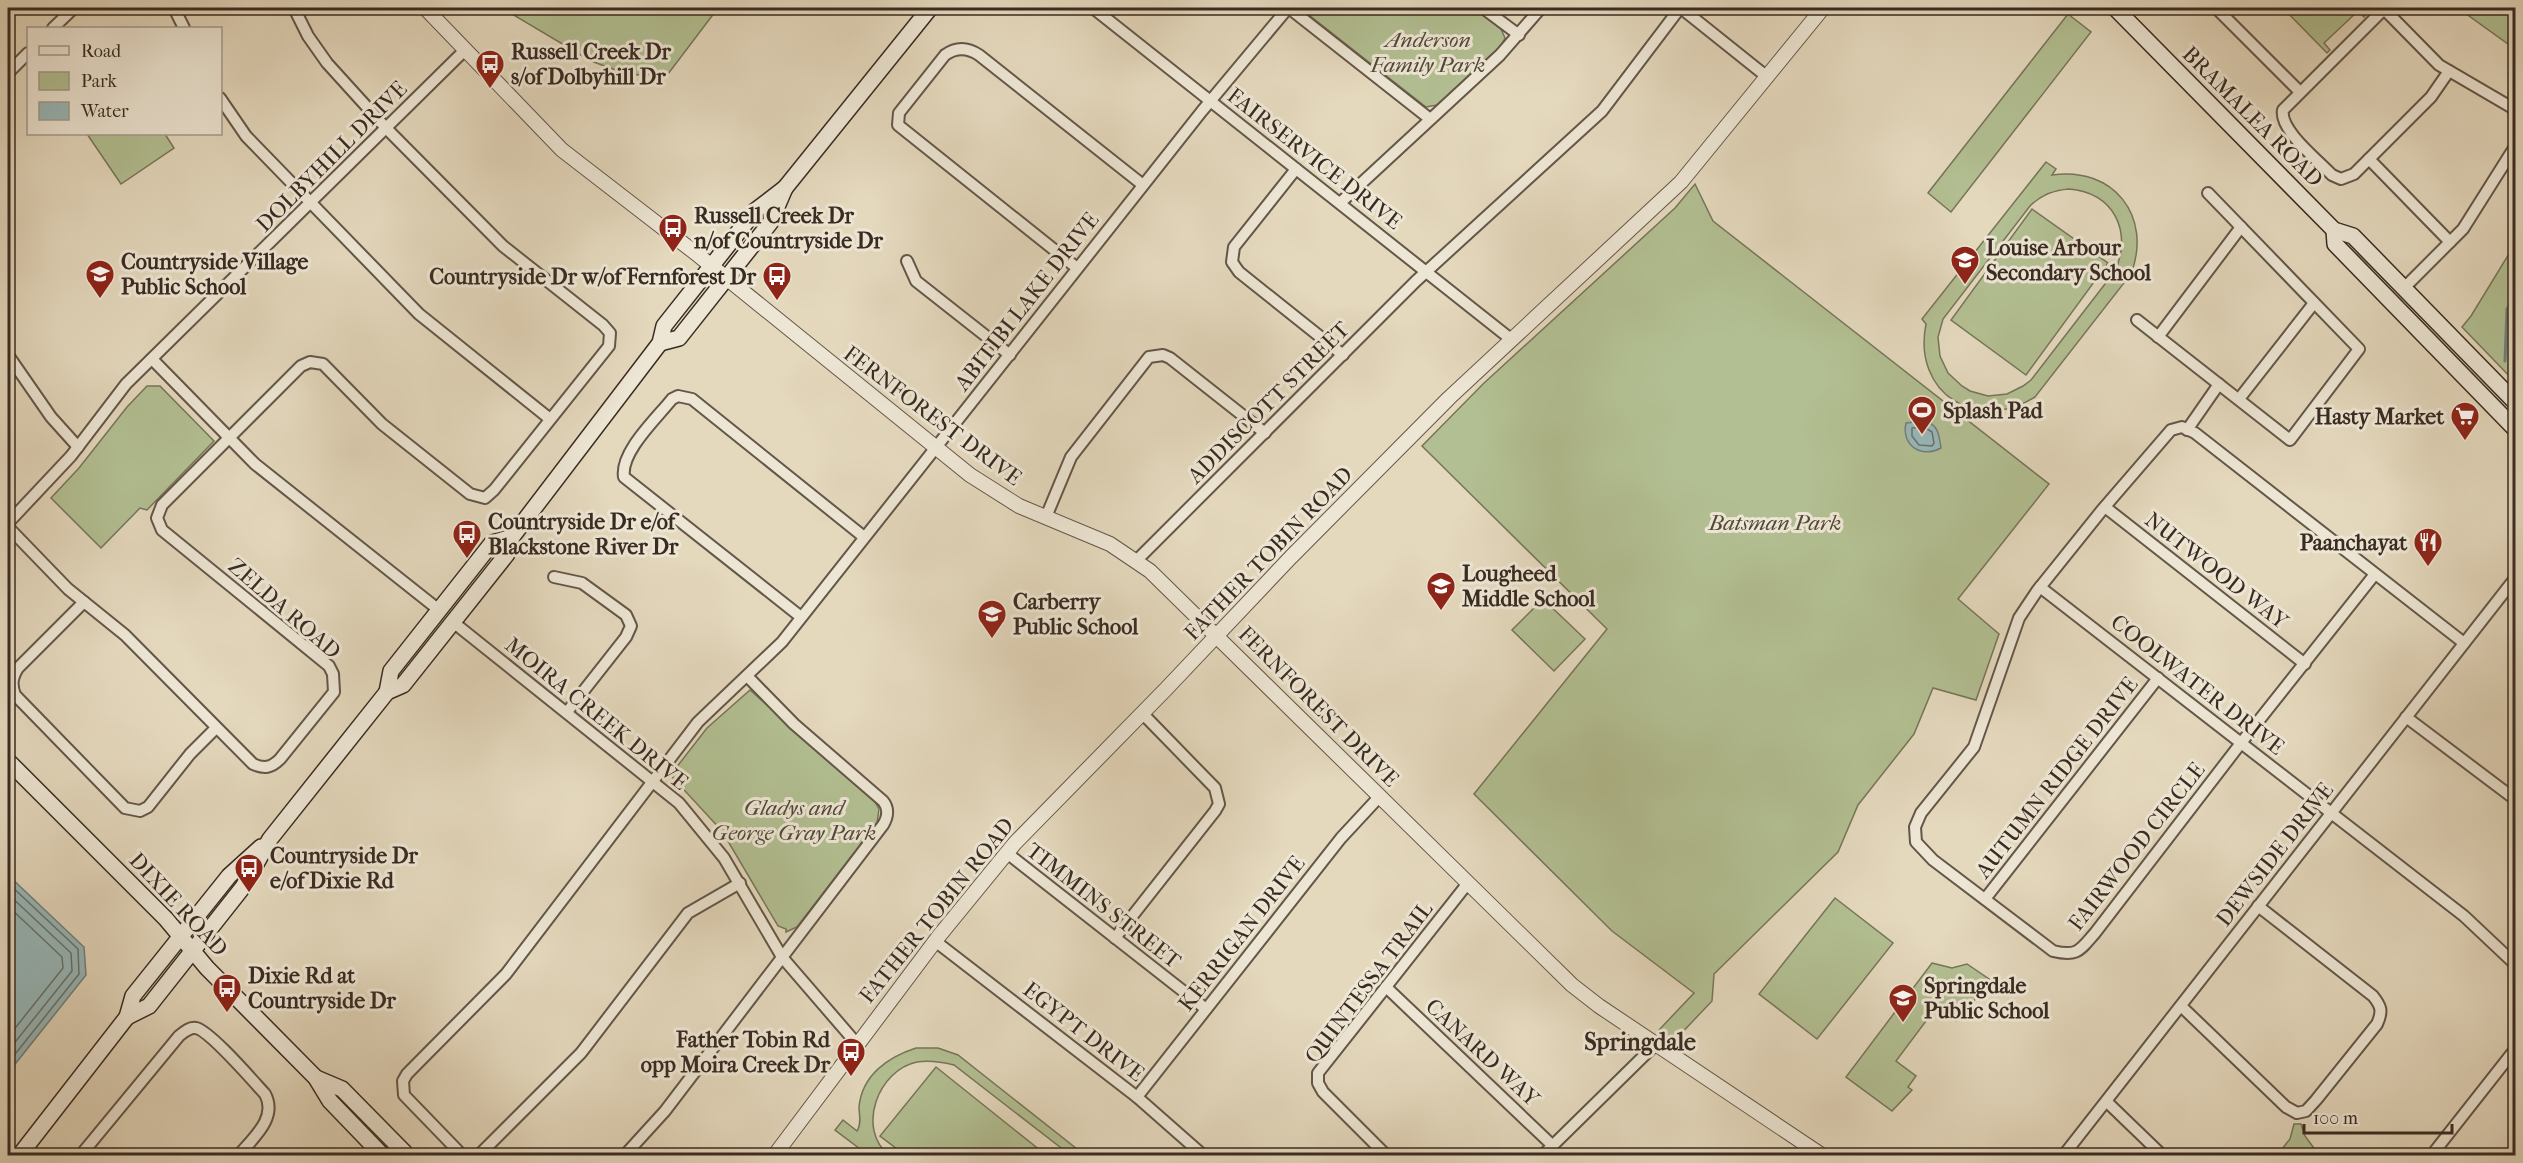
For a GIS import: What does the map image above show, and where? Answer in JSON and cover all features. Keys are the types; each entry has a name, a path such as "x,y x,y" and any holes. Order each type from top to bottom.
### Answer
{"main road":[{"path":"20,1155 127,1017 133,996 180,936 229,876 270,838 387,692 403,685 507,554 512,537 660,343 664,326 755,211 785,188 930,8"},
{"name":"BRAMALEA ROAD","path":"2115,8 2334,230 2353,236 2516,403"},
{"path":"660,343 679,338 770,223 785,188"},
{"name":"BRAMALEA ROAD","path":"2334,230 2335,244 2516,430"},
{"path":"387,692 391,671 492,543 512,537"},
{"name":"DIXIE ROAD","path":"8,761 166,919 193,951 316,1078 330,1101 383,1155"},
{"path":"127,1017 149,1006 193,951 243,887 270,838"},
{"name":"DIXIE ROAD","path":"316,1078 342,1089 408,1155"}],"street":[{"path":"54,27 74,8"},
{"path":"174,8 184,27"},
{"path":"229,437 301,366 310,362 322,364 391,431 470,494 484,498 495,489 609,346 609,333 603,325 503,246 386,128 327,63 308,36 294,8"},
{"name":"FERNFOREST DRIVE","path":"425,8 562,150 712,266 936,448 996,493 1100,539 1136,561 1168,587 1572,985 1823,1155"},
{"name":"FAIRSERVICE DRIVE","path":"1093,8 1512,340"},
{"path":"1289,8 1430,119"},
{"name":"ABITIBI LAKE DRIVE","path":"463,1155 404,1095 403,1081 494,988 698,723 782,642 1210,100 1289,8"},
{"path":"1483,8 1519,35"},
{"path":"1340,203 1519,35 1541,8"},
{"path":"1680,8 1766,76"},
{"name":"ADDISCOTT STREET","path":"1136,561 1427,271 1602,111 1680,8"},
{"name":"FATHER TOBIN ROAD","path":"774,1155 935,941 1007,853 1217,634 1449,398 1681,182 1823,8"},
{"path":"2216,8 2299,91"},
{"path":"2450,71 2426,102 2350,177 2341,179 2332,175 2283,121 2283,110 2299,91 2384,8 2436,62 2516,110"},
{"path":"1077,268 898,125 898,113 945,55 954,50 966,49 979,55 1143,185"},
{"name":"DOLBYHILL DRIVE","path":"8,525 53,477 126,384 465,50"},
{"path":"8,73 27,54"},
{"path":"222,101 246,136 419,315 550,419"},
{"path":"2404,288 2463,229 2516,145"},
{"path":"2369,159 2450,242"},
{"path":"1296,169 1234,247 1232,262 1239,272 1343,355"},
{"path":"2137,320 2290,440 2359,350 2208,193"},
{"path":"2158,337 2241,227"},
{"path":"907,261 916,281 1010,356"},
{"path":"2239,399 2314,303"},
{"path":"1046,517 1065,466 1149,357 1170,358 1265,433"},
{"path":"152,359 266,473 453,622"},
{"path":"9,362 51,417 78,447"},
{"path":"2219,384 2187,430 2195,433 2464,643"},
{"path":"801,617 624,477 622,469 627,454 672,399 678,396 692,399 864,537"},
{"name":"FAIRWOOD CIRCLE","path":"2187,430 2182,427 2171,430 2040,587 2019,618 1974,747 1921,813 1915,828 1916,842 1933,860 2053,951 2067,955 2077,952 2095,933 2375,574"},
{"name":"ZELDA ROAD","path":"8,525 84,602 125,635 252,764 266,768 274,765 334,692 335,683 329,666 167,535 159,525 158,511 162,505 229,437"},
{"name":"NUTWOOD WAY","path":"2105,507 2306,664"},
{"path":"554,576 582,584 626,615 631,626 626,637 567,712"},
{"name":"DEWSIDE DRIVE","path":"2063,1155 2107,1102 2516,577"},
{"name":"COOLWATER DRIVE","path":"2040,587 2464,916 2516,965"},
{"path":"84,602 18,668 12,677 12,686 15,695 125,808 140,811 148,807 190,754 216,728"},
{"name":"MOIRA CREEK DRIVE","path":"453,622 673,797 699,825 740,883 782,957 857,1044"},
{"path":"624,1155 665,1111 883,825 887,810 883,801 794,724 747,676"},
{"name":"AUTUMN RIDGE DRIVE","path":"1985,899 2158,678"},
{"path":"1115,938 1219,804 1215,788 1142,713"},
{"path":"2406,717 2516,800"},
{"name":"KERRIGAN DRIVE","path":"1137,1097 1341,838 1380,796"},
{"name":"TIMMINS STREET","path":"1007,853 1206,1010"},
{"path":"478,1155 581,1053 688,913 740,883"},
{"name":"QUINTESSA TRAIL","path":"1387,1155 1323,1092 1318,1083 1318,1073 1468,883"},
{"path":"2181,1006 2286,1107 2297,1113 2306,1111 2316,1100 2377,1024 2382,1013 2380,1005 2373,996 2258,906"},
{"name":"EGYPT DRIVE","path":"935,941 1137,1097 1204,1155"},
{"name":"CANARD WAY","path":"1386,987 1552,1146"},
{"path":"80,1155 179,1036 193,1028 210,1036 266,1094 269,1101 270,1112 265,1122 238,1155"},
{"path":"1542,1155 1656,1044"},
{"path":"2431,1155 2516,1048"},
{"path":"2107,1102 2163,1155"}],"green space":[{"path":"502,8 718,8 668,74 629,75 591,61"},
{"name":"Anderson Family Park","path":"1302,8 1473,8 1501,29 1505,38 1501,46 1437,105 1426,107"},
{"path":"2283,8 2369,8 2364,17 2358,11 2324,43 2330,50 2327,53"},
{"path":"2458,8 2515,8 2515,49"},
{"path":"2068,14 2091,32 1951,212 1928,193"},
{"path":"88,135 166,135 174,148 121,184"},
{"path":"2046,162 2056,169 2052,175 2074,174 2110,187 2123,199 2132,215 2137,233 2136,253 2131,274 2035,397 2013,407 1992,411 1971,408 1954,400 1939,387 1929,370 1924,348 1926,324 1922,319","holes":["2069,189 2097,197 2108,206 2120,228 2122,242 2115,271 2031,380 2007,394 1988,396 1970,391 1948,373 1940,356 1938,337 1943,319 2034,202 2058,191"]},
{"name":"Batsman Park","path":"1695,184 1713,221 2049,484 1958,599 1999,634 1976,700 1933,688 1914,734 1858,805 1838,852 1714,974 1712,1001 1674,1041 1658,1031 1694,993 1612,931 1474,794 1607,629 1422,446 1483,384 1675,208"},
{"path":"2032,209 2108,263 2026,375 1951,320"},
{"path":"2515,244 2515,382 2462,327"},
{"path":"147,386 160,386 214,441 147,510 140,508 101,548 51,498"},
{"path":"1543,599 1585,639 1554,671 1512,630"},
{"name":"Gladys and George Gray Park","path":"750,690 875,802 879,809 877,823 797,927 786,932 786,929 778,926 722,831 673,778 672,773 707,728"},
{"path":"1835,898 1893,943 1817,1039 1759,994"},
{"path":"1932,963 1952,968 1967,964 1992,981 1984,987 1979,984 1974,991 1979,995 1956,1021 1943,1009 1935,1009 1896,1061 1916,1076 1908,1087 1912,1090 1892,1111 1846,1077"},
{"path":"916,1048 938,1048 958,1055 1077,1149 1080,1155 1068,1155 954,1065 927,1061 903,1067 882,1088 873,1116 874,1131 879,1144 889,1155 868,1155 835,1130 843,1120 857,1131 860,1122 861,1096 871,1077 886,1062"},
{"path":"936,1067 1046,1155 905,1155 880,1136"},
{"path":"2294,1124 2301,1124 2305,1136 2319,1155 2277,1155 2290,1139"}],"water":[{"name":"Splash Pad","path":"1924,421 1935,428 1939,435 1941,448 1926,452 1914,448 1910,443 1905,431 1906,423"},
{"path":"8,875 84,947 86,975 8,1073"}],"waterway":[{"path":"2505,361 2507,309 2516,295"}],"place":[{"name":"Russell Creek Dr s/of Dolbyhill Dr","path":"490,90"},
{"name":"Russell Creek Dr n/of Countryside Dr","path":"673,254"},
{"name":"Louise Arbour Secondary School","path":"1965,286"},
{"name":"Countryside Village Public School","path":"100,300"},
{"name":"Countryside Dr w/of Fernforest Dr","path":"777,302"},
{"name":"Splash Pad","path":"1922,436"},
{"name":"Hasty Market","path":"2465,442"},
{"name":"Countryside Dr e/of Blackstone River Dr","path":"467,560"},
{"name":"Paanchayat","path":"2428,568"},
{"name":"Lougheed Middle School","path":"1441,612"},
{"name":"Carberry Public School","path":"992,640"},
{"name":"Countryside Dr e/of Dixie Rd","path":"249,894"},
{"name":"Dixie Rd at Countryside Dr","path":"227,1014"},
{"name":"Springdale Public School","path":"1903,1024"},
{"name":"Father Tobin Rd opp Moira Creek Dr","path":"851,1078"}],"district":[{"name":"Springdale","path":"1640,1042"}]}
